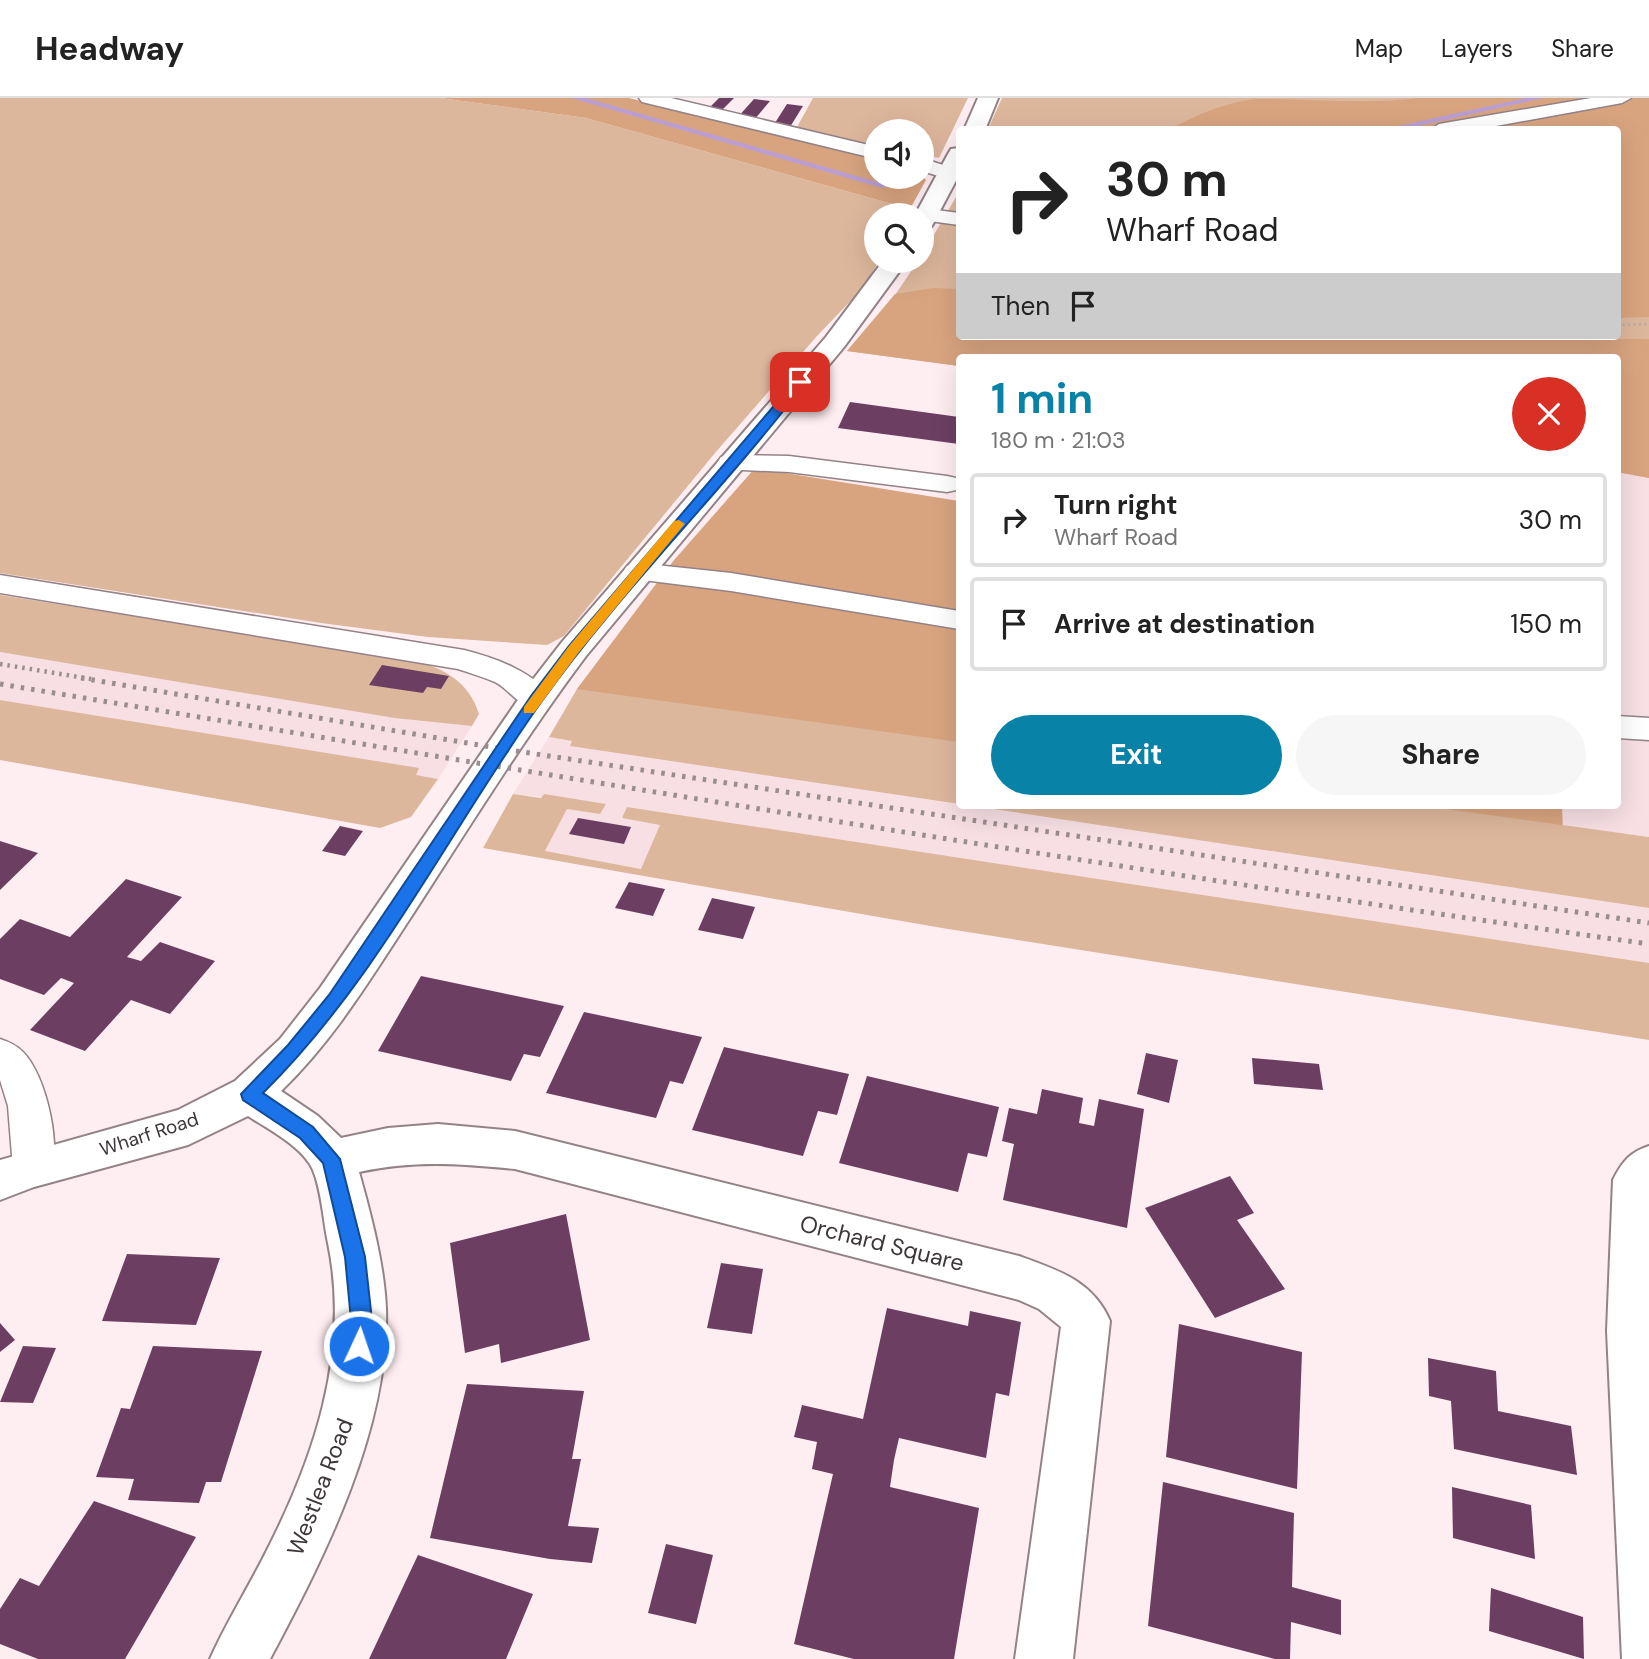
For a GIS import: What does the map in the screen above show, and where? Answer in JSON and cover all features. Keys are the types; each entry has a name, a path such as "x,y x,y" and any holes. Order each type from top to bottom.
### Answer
{"street":[{"path":"976,126 988,98"},
{"path":"933,203 953,163"},
{"name":"Wharf Road","path":"17,1174 188,1126 250,1094 295,1051 335,1000 536,699 637,572 835,342 886,273"},
{"name":"Westlea Road","path":"239,1659 296,1555 333,1465 353,1398 362,1320 355,1257 331,1159 307,1132 250,1094"},
{"name":"Orchard Square","path":"331,1159 388,1147 438,1143 514,1150 1019,1278 1057,1292 1073,1303 1086,1321 1044,1659"},
{"path":"1649,1165 1636,1180 1632,1331 1643,1441 1649,1656"}],"lane":[{"path":"649,98 864,150"},
{"path":"1462,126 1622,98"},
{"path":"934,164 953,163"},
{"path":"934,219 956,219"},
{"path":"730,463 789,464 947,484"},
{"path":"637,572 731,582 956,620"},
{"path":"0,584 464,660 507,676 536,699"},
{"path":"1621,727 1649,729"},
{"path":"0,1055 9,1061 24,1082 17,1174"}],"path":[{"path":"1621,325 1649,324"}],"shaded area":[{"path":"0,98 440,98 586,118 889,203 864,203 864,273 872,273 862,289 817,336 715,453 564,636 547,645 428,637 321,623 0,573"},
{"path":"440,98 629,98 864,156 864,189 921,189 913,203 889,203 586,118"},
{"path":"813,98 968,98 939,158 934,157 934,119 864,119 864,144 796,129"},
{"path":"1002,98 1649,98 1649,478 1621,473 1621,354 956,354 956,366 847,351 895,295 910,273 934,273 934,235 956,197 956,340 1621,340 1621,126 989,126"},
{"path":"1649,98 1649,317 1621,318 1621,126 1177,126 1211,110 1256,99"},
{"path":"934,288 956,289 956,340 1649,339 1649,478 1621,473 1621,354 956,354 956,366 847,351 895,294"},
{"path":"755,468 956,501 956,742 577,689 675,559"},
{"path":"1621,473 1649,478 1649,837 1562,825 1562,809 1621,809"},
{"path":"956,502 956,804 570,746 572,741 549,737 577,689 675,559"},
{"path":"0,595 413,660 454,678 469,693 479,714 472,726 394,718 0,652"},
{"path":"0,652 394,718 472,726 438,779 415,775 419,769 0,700"},
{"path":"0,700 419,768 416,775 438,779 411,817 380,828 0,760"},
{"path":"549,737 572,741 571,746 956,804 956,809 990,809 1649,908 1649,963 627,807 622,818 661,825 642,869 545,852 567,809 600,814 605,804 513,794"},
{"path":"513,794 541,798 544,794 606,804 600,814 567,809 545,851 641,869 660,825 622,818 627,807 1649,963 1649,1040 942,928 483,848"},
{"path":"993,809 1562,809 1563,825 1649,837 1649,908"},
{"path":"1445,809 1562,809 1562,825"}],"building":[{"path":"719,98 734,98 720,112 707,110"},
{"path":"754,99 770,101 754,120 737,118"},
{"path":"787,104 803,106 790,127 773,126"},
{"path":"850,402 956,417 956,444 838,428"},
{"path":"382,665 449,676 441,689 427,687 423,693 369,685"},
{"path":"578,818 631,827 624,844 569,834"},
{"path":"340,826 363,831 345,856 322,851"},
{"path":"0,841 38,853 0,890"},
{"path":"126,879 182,897 127,957 141,961 160,942 215,961 170,1014 131,1000 85,1051 30,1030 74,983 61,978 44,995 0,979 0,939 20,919 70,937"},
{"path":"629,882 665,889 653,916 615,908"},
{"path":"712,898 755,907 743,939 698,930"},
{"path":"421,976 564,1006 540,1057 524,1054 511,1081 378,1051"},
{"path":"584,1012 702,1037 683,1084 670,1081 656,1118 546,1093"},
{"path":"724,1047 849,1074 837,1115 818,1111 803,1156 692,1130"},
{"path":"1146,1053 1178,1060 1169,1103 1137,1094"},
{"path":"1252,1058 1319,1064 1323,1090 1254,1084"},
{"path":"867,1076 999,1107 987,1157 968,1153 958,1192 839,1163"},
{"path":"1042,1089 1083,1098 1079,1123 1094,1126 1099,1099 1144,1109 1127,1228 1003,1200 1014,1144 1002,1141 1009,1108 1037,1114"},
{"path":"1230,1176 1254,1213 1237,1220 1285,1289 1215,1318 1145,1208"},
{"path":"566,1214 590,1340 501,1363 499,1344 465,1353 450,1243"},
{"path":"127,1254 220,1258 196,1325 102,1321"},
{"path":"721,1263 763,1269 752,1334 707,1328"},
{"path":"887,1308 968,1326 970,1311 1021,1322 1009,1396 996,1393 986,1458 899,1438 894,1460 890,1487 979,1508 954,1659 854,1659 794,1644 833,1474 812,1469 817,1442 794,1437 802,1405 863,1419"},
{"path":"0,1323 15,1340 0,1352"},
{"path":"1179,1324 1302,1352 1297,1489 1166,1457"},
{"path":"23,1346 56,1348 33,1403 0,1402"},
{"path":"153,1346 262,1351 221,1482 206,1482 199,1503 128,1500 134,1479 96,1477 121,1408 130,1409"},
{"path":"1428,1358 1496,1371 1498,1411 1571,1426 1577,1475 1454,1449 1451,1401 1429,1396"},
{"path":"467,1384 584,1391 572,1459 581,1459 568,1526 599,1528 592,1563 550,1559 430,1538"},
{"path":"1163,1482 1294,1513 1292,1587 1341,1600 1341,1635 1291,1622 1290,1659 1275,1659 1148,1626"},
{"path":"1452,1487 1531,1505 1535,1559 1453,1538"},
{"path":"94,1501 196,1537 125,1659 38,1659 0,1644 0,1609 20,1578 39,1586"},
{"path":"666,1544 713,1555 696,1624 648,1613"},
{"path":"418,1555 533,1594 506,1659 369,1659"},
{"path":"1491,1588 1583,1617 1584,1659 1489,1631"}],"waterway":[{"path":"576,98 864,180"},
{"path":"1403,126 1539,98"}],"railway":[{"path":"0,664 91,679"},
{"path":"81,678 503,749 1649,923"},
{"path":"0,684 1030,852 1649,944"}],"slow traffic":[{"path":"529,710 574,649 679,524"}],"route":[{"path":"359,1346 362,1320 355,1257 331,1159 307,1132 250,1094 295,1051 335,1000 536,699 574,649 800,382"}]}
